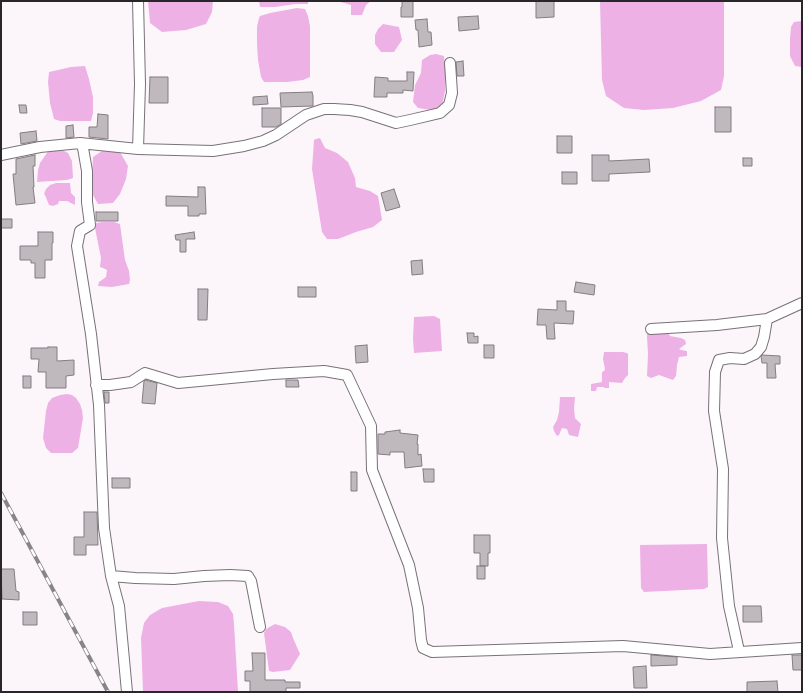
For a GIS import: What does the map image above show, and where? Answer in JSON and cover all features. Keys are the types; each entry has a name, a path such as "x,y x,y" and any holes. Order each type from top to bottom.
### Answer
{"street":[{"path":"138,1 140,84 138,150"},
{"path":"1,155 40,147 80,143 138,150 214,151 263,141 276,135 306,115 324,109 362,112 396,123 440,113 449,105 452,93 450,63"},
{"path":"80,143 83,148 87,171 87,202 90,225 80,231 77,246 91,334 99,405 104,528 111,576 119,606 127,692"},
{"path":"651,329 718,325 767,319 802,303"},
{"path":"739,652 729,606 722,538 723,469 714,411 715,372 719,360 730,358 744,359 755,354 760,347 764,336 767,319"},
{"path":"96,385 131,382 145,373 178,383 324,371 347,375 371,426 372,470 409,565 418,608 423,648 432,652 623,646 710,654 802,648"},
{"path":"111,576 174,579 204,576 248,576 251,581 260,627"}],"shaded area":[{"path":"148,1 213,1 212,12 206,24 186,30 162,32 150,23"},
{"path":"259,1 308,1 308,4 260,7"},
{"path":"337,1 371,1 366,5 362,15 351,15 351,5"},
{"path":"600,1 724,1 724,76 721,90 701,101 673,108 644,110 624,108 606,96 602,80"},
{"path":"297,8 305,9 310,26 310,77 303,80 287,82 264,82 261,77 258,60 257,27 259,18 260,16 270,13"},
{"path":"802,21 802,67 795,66 790,56 790,39 791,27 794,22"},
{"path":"383,24 399,27 402,40 394,52 381,52 375,44 375,35"},
{"path":"436,54 444,56 445,91 442,106 431,110 418,108 413,102 415,85 421,73 422,60 430,55"},
{"path":"85,66 93,97 93,113 91,121 60,121 54,119 50,103 48,82 49,72 71,67"},
{"path":"320,138 325,148 337,153 348,162 355,178 356,187 370,191 378,196 382,220 373,227 338,239 327,239 322,232 312,169 314,140"},
{"path":"49,150 62,150 68,153 72,161 73,178 67,180 37,182 40,163"},
{"path":"102,151 120,152 128,166 126,179 120,194 113,203 98,204 93,195 93,157"},
{"path":"56,183 70,183 71,193 75,197 75,205 67,201 59,201 58,204 53,206 49,205 44,194 50,185"},
{"path":"114,222 120,224 125,260 129,271 129,284 112,287 98,286 99,282 106,277 107,270 100,267 101,258 95,228 96,223"},
{"path":"434,316 440,319 442,351 414,353 414,317"},
{"path":"650,332 668,332 670,336 685,340 686,344 679,349 687,351 687,356 679,357 676,376 673,380 659,375 651,378 647,376 647,334"},
{"path":"604,352 627,353 628,375 622,383 609,382 609,388 597,387 596,391 591,391 591,384 602,382 602,372 605,369 603,359"},
{"path":"67,394 76,398 82,410 83,418 78,448 72,453 51,453 46,448 43,438 48,403 52,398"},
{"path":"560,397 575,397 575,418 581,424 578,437 569,435 567,429 562,428 557,436 554,431 553,427 559,412"},
{"path":"707,544 708,587 704,589 644,592 641,588 640,545"},
{"path":"199,601 218,602 228,606 233,614 238,692 143,692 141,638 144,623 150,615 162,608"},
{"path":"275,624 285,627 291,632 300,654 290,670 269,671 264,633 266,629"}],"building":[{"path":"402,1 413,1 413,17 401,17"},
{"path":"536,1 554,1 554,17 536,18"},
{"path":"478,16 479,29 459,31 458,17"},
{"path":"427,19 428,32 431,32 432,45 419,47 418,30 416,30 415,20"},
{"path":"463,61 464,76 457,76 456,62"},
{"path":"407,72 414,72 413,91 403,90 403,93 387,93 387,97 374,97 375,77 388,78 388,81 407,81"},
{"path":"150,77 168,77 168,103 149,103"},
{"path":"312,92 313,106 281,107 280,93"},
{"path":"267,96 268,104 253,105 253,97"},
{"path":"19,105 26,105 27,113 20,113"},
{"path":"715,107 731,107 731,132 715,132"},
{"path":"262,108 281,108 281,124 276,127 262,127"},
{"path":"98,114 108,115 108,139 89,137 89,127 97,127"},
{"path":"73,125 74,137 66,138 66,126"},
{"path":"36,131 37,141 21,144 20,133"},
{"path":"557,136 572,136 572,153 557,153"},
{"path":"35,155 35,166 33,166 33,187 35,203 16,205 13,174 16,174 16,159"},
{"path":"592,155 609,155 609,161 649,159 650,172 609,174 609,181 592,181"},
{"path":"743,158 752,158 752,166 743,166"},
{"path":"562,172 577,172 577,184 562,184"},
{"path":"198,187 205,187 206,214 199,214 199,216 188,216 188,206 166,206 166,196 198,197"},
{"path":"394,189 400,207 386,211 381,193"},
{"path":"96,212 118,212 118,221 96,221"},
{"path":"1,219 12,219 12,228 1,228"},
{"path":"38,232 53,232 52,260 45,260 45,278 35,278 35,263 31,263 31,260 20,260 20,246 38,246"},
{"path":"194,232 195,239 186,239 186,252 180,252 180,240 176,240 175,235"},
{"path":"422,260 423,274 412,275 411,261"},
{"path":"576,282 595,285 594,295 574,292"},
{"path":"298,287 316,287 316,297 298,297"},
{"path":"198,289 208,289 207,320 198,320"},
{"path":"557,301 566,301 566,311 574,311 573,324 554,323 555,339 547,339 546,325 537,325 538,309 557,310"},
{"path":"467,333 474,333 474,337 478,336 478,343 468,343"},
{"path":"367,345 368,362 356,363 355,346"},
{"path":"484,345 494,345 494,358 484,358"},
{"path":"57,347 57,361 74,360 74,375 66,376 66,388 46,388 46,372 38,372 39,359 31,359 31,348"},
{"path":"762,355 780,356 780,364 775,364 776,378 767,378 767,363 762,363"},
{"path":"23,376 31,376 31,388 23,388"},
{"path":"145,380 157,383 155,404 142,403"},
{"path":"286,380 298,380 299,387 286,387"},
{"path":"104,392 109,392 109,403 105,403"},
{"path":"400,430 400,433 418,435 418,455 421,454 422,466 405,468 404,452 390,452 390,455 378,454 378,434 385,434 385,432"},
{"path":"423,469 434,469 434,482 424,482"},
{"path":"351,472 357,472 357,491 351,491"},
{"path":"112,478 130,478 130,488 112,488"},
{"path":"84,512 97,512 98,545 86,545 86,555 74,555 74,537 84,537"},
{"path":"474,535 490,535 488,566 480,566 480,553 474,553"},
{"path":"477,566 485,566 485,579 477,579"},
{"path":"1,569 14,569 16,591 19,592 19,600 2,599"},
{"path":"743,606 761,606 762,622 743,622"},
{"path":"23,612 37,612 37,625 23,625"},
{"path":"252,653 265,653 265,680 300,682 300,688 286,688 286,692 250,692 250,681 245,681 245,671 253,671"},
{"path":"651,655 677,657 677,665 651,666"},
{"path":"792,655 802,655 802,670 793,670"},
{"path":"646,666 647,688 634,688 633,667"},
{"path":"777,681 778,692 747,692 747,682"}],"railway":[{"path":"1,493 108,692"}]}
